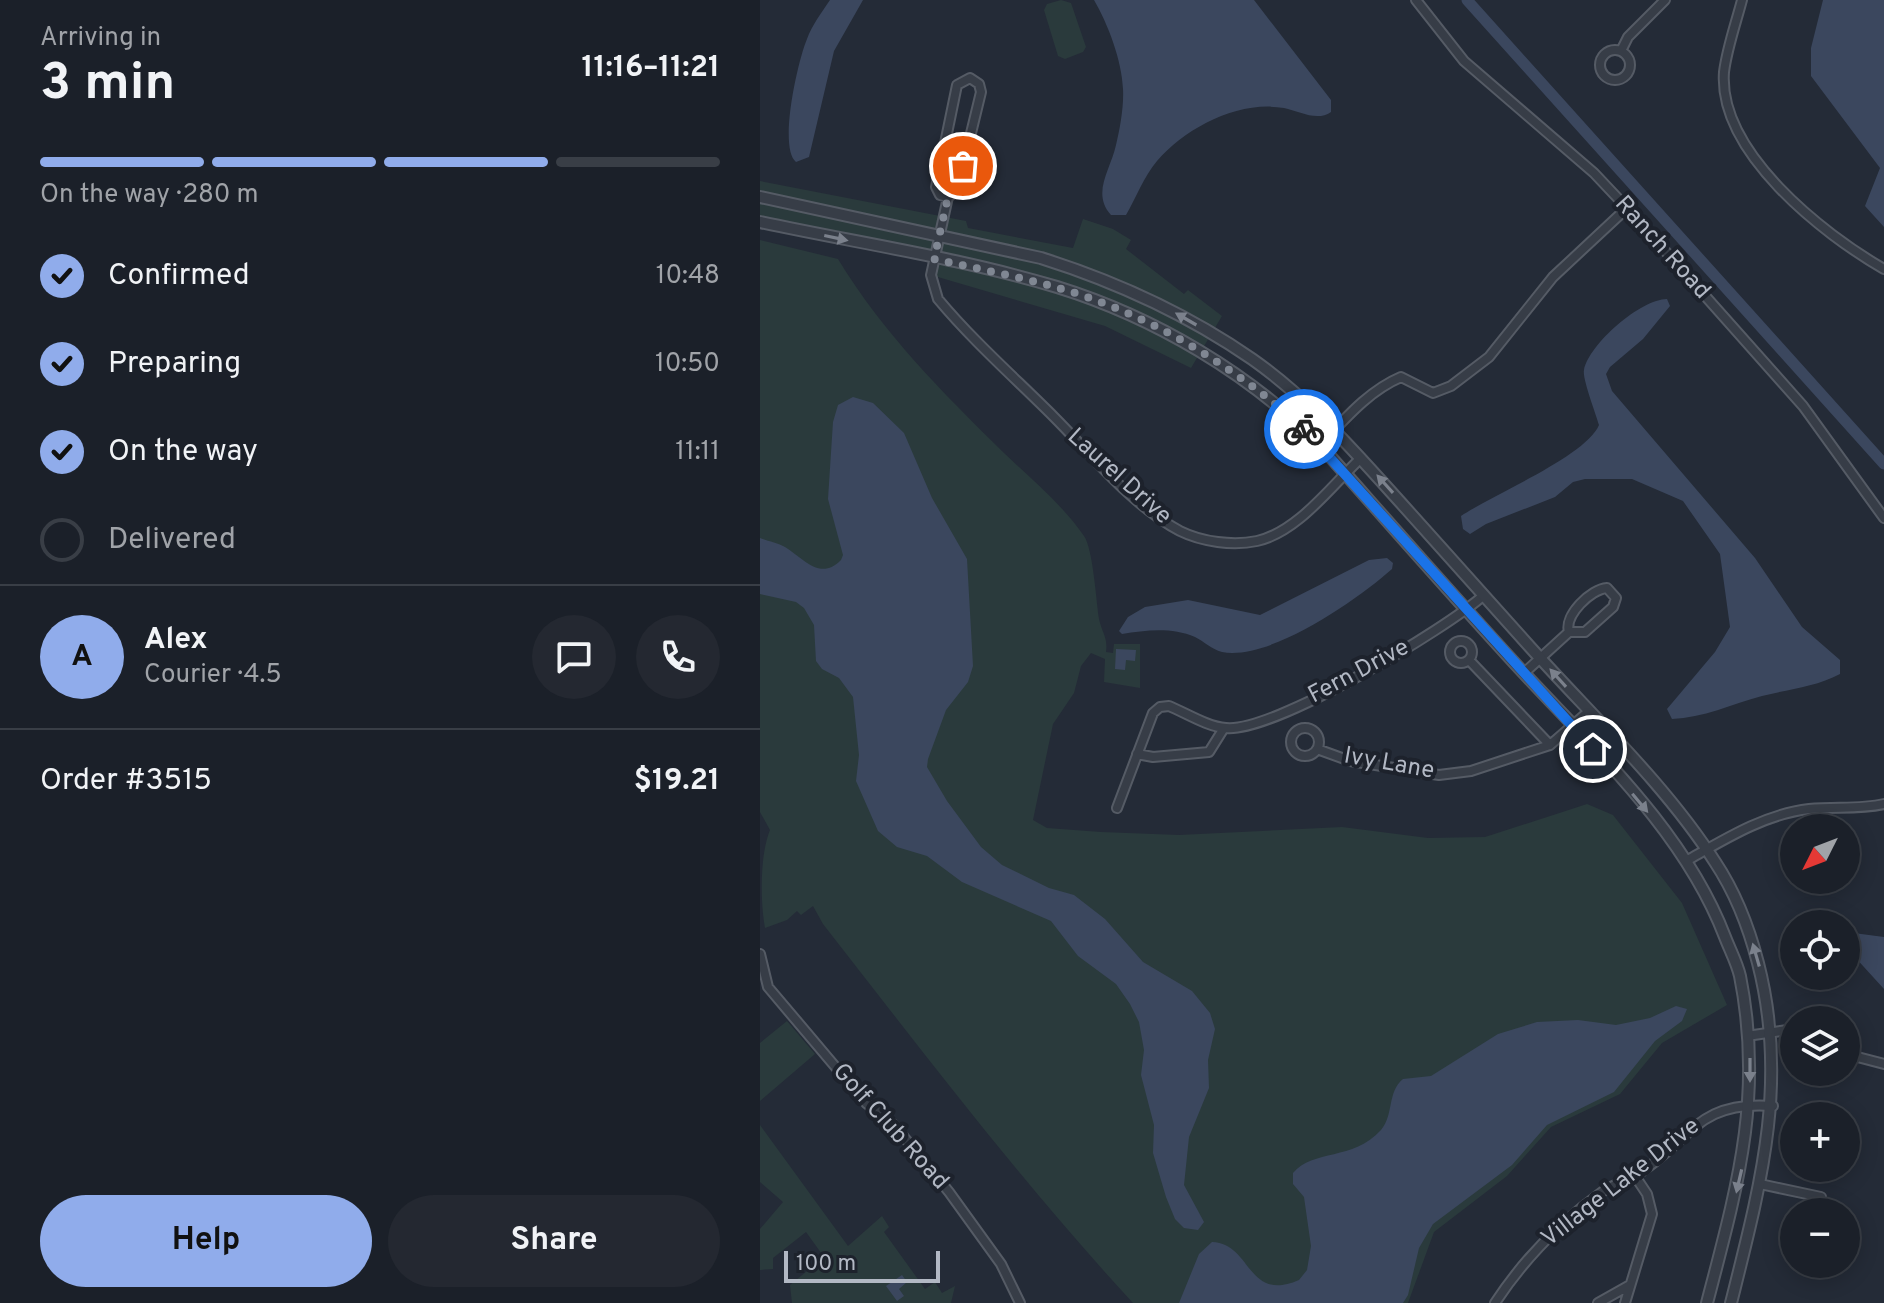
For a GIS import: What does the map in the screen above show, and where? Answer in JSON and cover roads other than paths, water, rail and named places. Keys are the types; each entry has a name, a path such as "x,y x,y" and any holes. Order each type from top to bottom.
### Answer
{"street":[{"name":"Ranch Road","path":"1416,0 1464,61 1594,173 1627,208 1803,406 1884,518"},
{"path":"1621,51 1628,37 1665,0"},
{"path":"1742,0 1724,73 1731,118 1746,147 1809,215 1843,246 1884,269"},
{"path":"970,78 979,84 981,92 957,191 948,197 940,195 936,187 957,85 970,78"},
{"path":"760,197 1041,258 1133,291 1253,359 1361,458 1588,712 1707,850 1746,923 1759,965 1769,1032 1773,1106 1760,1184 1731,1303"},
{"name":"Laurel Drive","path":"948,197 931,275 933,289 946,309 1152,513 1182,532 1234,544 1260,541 1292,522 1361,458"},
{"path":"1320,445 1389,382 1401,377 1433,393 1443,391 1480,365 1553,277 1627,208"},
{"path":"760,222 1057,287 1175,337 1277,405 1320,445 1572,726 1688,860 1714,907 1740,974 1750,1104 1741,1174 1707,1303"},
{"path":"1524,673 1569,632 1585,632 1615,605 1615,594 1607,588 1596,591 1571,616 1567,624 1569,632"},
{"name":"Fern Drive","path":"1137,754 1209,752 1224,728 1264,719 1351,682 1467,610 1484,595"},
{"path":"1469,660 1550,745"},
{"path":"1117,808 1153,713 1160,707 1169,706 1224,728"},
{"name":"Ivy Lane","path":"1317,749 1350,761 1439,775 1471,771 1550,745 1588,712"},
{"path":"1688,860 1734,833 1808,809 1884,804"},
{"name":"Golf Club Road","path":"760,954 768,987 857,1093 894,1125 949,1192 1001,1264 1020,1303"},
{"path":"1747,1036 1780,1031"},
{"path":"1860,1058 1884,1064"},
{"name":"Village Lake Drive","path":"1495,1303 1538,1246 1604,1190 1635,1176 1704,1117 1750,1104 1773,1106"},
{"path":"1625,1303 1652,1214 1647,1194 1635,1176"},
{"path":"1760,1184 1821,1197"},
{"path":"1598,1303 1630,1285"}],"water":[{"path":"830,0 863,0 834,51 809,157 796,162 789,140 795,83 809,34"},
{"path":"1094,0 1254,0 1331,100 1331,112 1314,116 1284,108 1249,108 1214,119 1183,138 1157,161 1126,215 1111,215 1105,207 1102,190 1119,132 1123,89 1113,43"},
{"path":"1823,0 1884,0 1884,227 1865,206 1880,168 1811,76 1811,48"},
{"path":"1667,299 1670,306 1643,339 1610,367 1606,374 1612,391 1755,558 1802,627 1840,660 1840,674 1821,682 1672,719 1667,709 1715,652 1730,627 1720,554 1683,501 1632,479 1585,479 1573,482 1555,497 1486,524 1470,534 1463,529 1461,516 1558,462 1591,437 1599,425 1584,374 1588,359 1606,336 1631,315 1644,306"},
{"path":"853,397 873,403 904,433 932,498 967,559 973,666 968,682 946,710 927,767 947,801 981,847 1002,865 1049,888 1074,895 1105,919 1143,962 1192,991 1210,1013 1215,1029 1208,1060 1209,1088 1189,1137 1184,1185 1204,1222 1198,1230 1184,1228 1175,1219 1166,1197 1153,1153 1154,1125 1141,1075 1144,1050 1139,1022 1130,1004 1116,984 1078,956 1051,921 962,882 927,856 897,847 878,831 856,781 859,755 853,697 839,678 822,669 816,661 814,625 804,608 796,602 760,594 760,538 785,547 819,568 826,569 841,560 843,555 828,499 833,422 838,405"},
{"path":"1387,558 1393,563 1392,569 1357,596 1312,626 1264,647 1222,652 1195,637 1177,632 1122,634 1119,631 1128,617 1145,607 1188,600 1260,615 1369,560"},
{"path":"1116,649 1136,650 1135,661 1126,660 1125,670 1115,669"},
{"path":"1860,934 1884,937 1884,989 1860,963"},
{"path":"1676,1006 1687,1009 1682,1021 1655,1041 1614,1092 1547,1125 1512,1165 1433,1224 1419,1248 1408,1295 1403,1303 1179,1303 1199,1254 1212,1242 1225,1245 1235,1252 1259,1278 1269,1284 1282,1285 1299,1280 1307,1270 1311,1246 1304,1197 1293,1184 1293,1173 1311,1161 1370,1140 1385,1124 1395,1090 1403,1079 1431,1076 1498,1034 1537,1022 1578,1020 1616,1025 1650,1018"},
{"path":"902,1275 907,1282 899,1289 904,1296 897,1301 886,1286"}],"waterway":[{"path":"1467,0 1884,464"}]}
